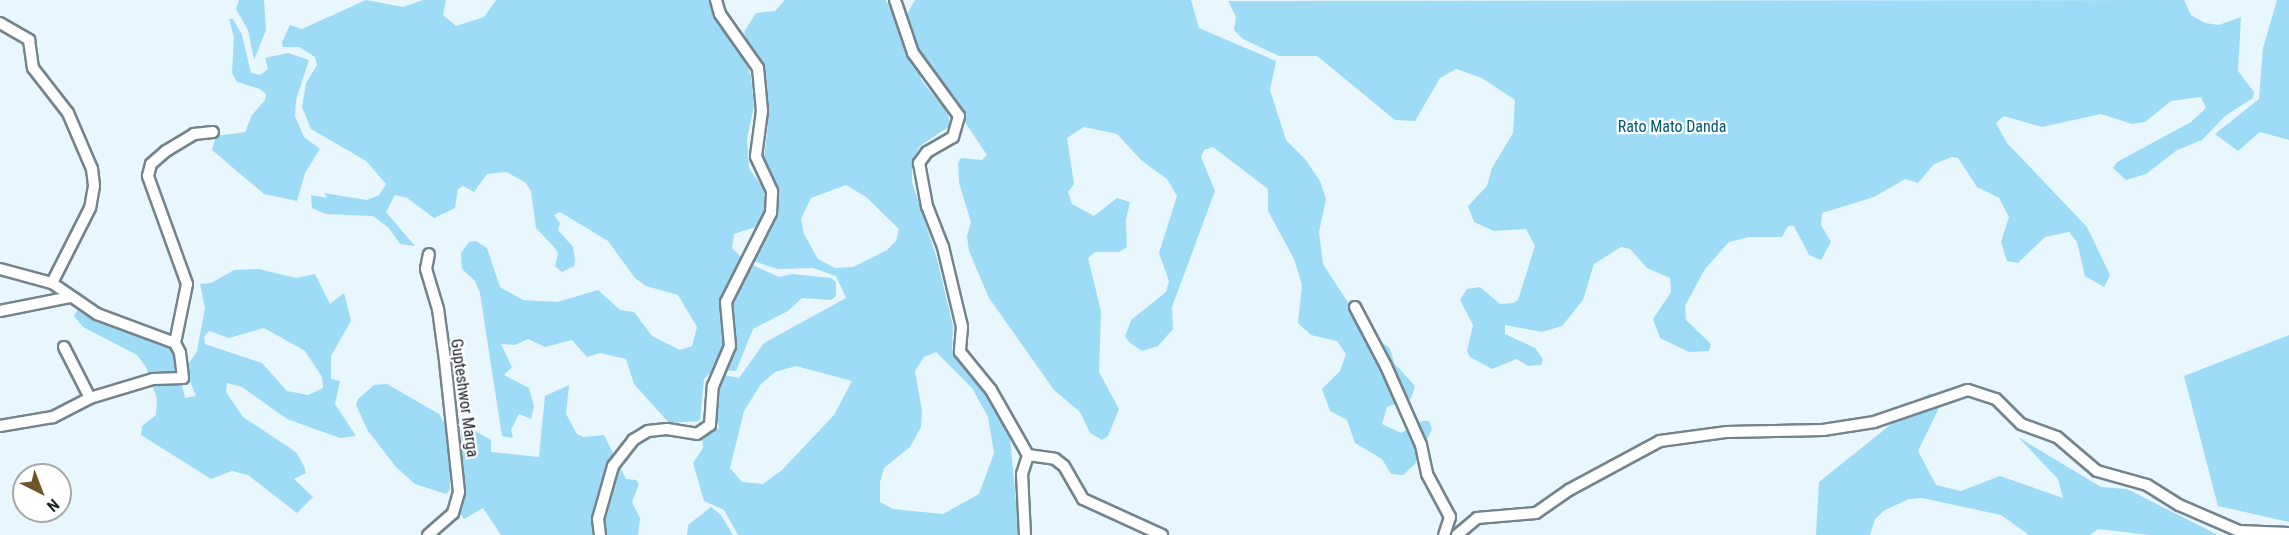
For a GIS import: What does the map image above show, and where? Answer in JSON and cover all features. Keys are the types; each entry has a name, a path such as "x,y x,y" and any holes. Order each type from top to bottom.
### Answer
{"street":[{"path":"600,535 598,519 613,466 633,440 648,432 667,429 697,434 710,425 713,386 730,346 726,302 771,213 772,191 756,156 762,111 758,68 720,14 716,0"},
{"path":"895,0 913,53 959,116 952,137 927,152 919,163 927,206 943,247 962,327 960,352 991,390 1028,455 1022,474 1025,535"},
{"path":"0,23 29,40 33,68 68,113 92,169 94,186 90,208 51,283"},
{"path":"175,344 187,284 148,176 151,164 166,151 194,134 213,132"},
{"name":"Gupteshwor Marga","path":"428,535 453,513 459,492 459,459 448,405 438,309 426,269 429,254"},
{"path":"0,269 51,283 97,314 175,344 180,353 183,378 153,379 90,398 53,417 0,426"},
{"path":"0,311 70,297"},
{"path":"1355,307 1386,366 1421,445 1427,474 1450,517 1444,535"},
{"path":"64,347 90,398"},
{"path":"1457,535 1477,518 1536,513 1569,490 1660,441 1727,432 1822,430 1874,422 1968,390 1996,399 2021,424 2057,436 2097,471 2147,485 2179,505 2240,531 2289,533"},
{"path":"1028,455 1055,459 1064,466 1083,499 1162,535"}],"green space":[{"path":"239,0 264,0 266,30 254,60 248,30 236,9"},
{"path":"366,0 403,7 423,0 446,0 443,15 456,26 484,17 496,0 709,0 745,59 751,77 754,106 747,139 749,168 763,188 768,211 758,226 734,234 732,248 746,262 779,277 792,274 831,278 836,282 836,296 831,300 802,298 788,311 753,329 736,371 713,370 704,379 700,421 669,423 634,384 626,359 600,353 587,357 572,340 545,347 528,339 515,345 501,344 512,367 504,375 529,388 534,406 531,419 519,414 511,430 513,438 502,436 480,293 475,281 462,269 461,253 469,242 476,241 487,248 500,287 523,300 557,302 598,290 620,310 634,312 652,336 680,350 692,346 697,327 678,295 646,286 635,278 608,241 560,212 554,215 560,223 558,230 573,247 575,260 574,266 562,272 555,266 558,253 536,228 531,191 525,182 506,172 487,174 474,192 463,186 458,189 455,208 434,218 407,198 395,195 386,212 415,246 400,244 389,228 373,216 326,214 312,208 311,195 327,198 324,193 367,200 379,195 386,184 366,161 311,129 302,107 306,83 317,65 315,57 299,47 283,47 282,42 290,25 302,29"},
{"path":"785,0 886,0 922,81 948,113 950,126 920,146 912,161 912,182 937,259 953,326 952,350 988,394 1010,437 1019,535 738,535 724,510 704,501 693,463 703,448 702,437 719,428 715,409 719,380 724,375 739,378 764,343 846,298 836,276 813,268 777,269 754,261 756,247 771,228 776,213 763,167 768,125 765,90 744,32 756,13 775,11","holes":["846,185 866,197 899,229 896,241 887,250 853,267 835,268 818,259 804,234 801,219 811,198","936,352 972,388 988,417 994,453 979,494 943,514 893,509 880,502 880,482 884,468 910,447 921,427 922,411 915,371 924,357","796,366 852,381 834,415 782,470 763,484 742,482 730,468 744,411 761,384 775,372"]},
{"path":"915,0 1191,0 1199,28 1276,61 1270,90 1286,140 1305,159 1320,181 1326,199 1319,232 1323,264 1367,332 1390,348 1394,363 1415,386 1411,399 1387,407 1382,424 1401,433 1422,421 1429,421 1432,429 1415,464 1403,475 1391,474 1382,459 1355,443 1347,420 1330,411 1322,389 1340,371 1346,354 1337,341 1311,335 1298,323 1302,285 1294,259 1268,211 1268,189 1213,147 1204,150 1201,157 1215,191 1172,307 1173,329 1158,346 1142,351 1130,343 1125,337 1131,320 1166,292 1169,281 1159,253 1177,196 1167,179 1141,160 1117,134 1084,127 1067,138 1074,184 1068,192 1072,204 1094,216 1117,198 1130,202 1126,220 1127,247 1119,252 1095,252 1088,258 1101,311 1099,372 1119,409 1108,436 1102,440 1090,433 1080,412 1054,390 989,298 969,251 967,236 971,222 959,183 958,163 961,158 982,160 987,155 914,46 904,20"},
{"name":"Rato Mato Danda","path":"2184,0 2191,15 2205,23 2219,25 2241,17 2238,71 2254,92 2253,98 2225,116 2202,140 2177,150 2146,174 2126,180 2113,168 2117,162 2191,122 2206,108 2201,97 2171,101 2145,122 2132,124 2101,114 2042,127 2004,116 1996,123 2007,143 2087,227 2110,275 2104,287 2085,276 2077,242 2069,232 2045,237 2018,263 2007,261 2001,242 2009,217 1999,198 1977,187 1958,158 1952,157 1934,164 1918,183 1905,179 1874,197 1822,213 1821,225 1831,242 1821,260 1809,255 1794,226 1788,226 1782,237 1749,237 1729,242 1705,269 1685,306 1686,320 1711,344 1709,351 1689,352 1660,338 1653,319 1671,292 1670,278 1647,268 1630,249 1621,247 1594,264 1583,300 1562,326 1542,332 1505,325 1505,334 1535,348 1543,359 1541,365 1528,366 1517,359 1492,369 1470,357 1467,351 1473,325 1460,300 1467,289 1480,287 1500,304 1513,303 1518,300 1535,246 1526,229 1494,231 1474,222 1468,206 1487,186 1492,168 1513,133 1515,100 1482,78 1456,69 1440,78 1415,121 1395,120 1317,56 1279,56 1243,39 1234,30 1236,17 1228,1"},
{"path":"2277,0 2289,0 2289,140 2260,132 2238,151 2215,134 2259,99 2263,48"},
{"path":"229,19 233,19 242,35 251,73 260,75 268,69 265,58 288,53 309,60 296,100 295,116 304,137 320,149 305,173 297,201 264,194 212,150 216,136 245,132 252,115 265,100 266,94 260,89 237,82 232,73 234,37"},
{"path":"259,269 296,278 315,274 330,304 344,293 351,321 331,356 331,379 340,381 335,404 356,436 340,438 287,419 242,387 227,383 226,392 243,417 296,452 304,466 306,473 294,479 313,497 297,513 248,475 232,471 211,479 141,435 142,426 156,415 157,399 146,367 137,355 83,327 74,316 78,309 174,350 185,398 196,396 185,369 197,351 205,308 200,284 211,283 234,270","holes":["264,328 305,351 322,377 323,388 308,395 287,391 262,363 205,344 204,337 209,331 229,338"]},
{"path":"2289,335 2289,522 2218,506 2184,376"},
{"path":"387,384 439,414 450,434 450,490 446,494 415,484 396,467 368,431 356,405 358,399 374,385"},
{"path":"569,385 566,414 577,434 584,437 604,435 626,479 636,480 639,484 632,502 640,518 638,535 501,535 483,508 464,519 459,512 463,489 461,429 468,427 491,440 491,452 539,457 545,396"},
{"path":"1930,393 1940,406 1918,451 1936,485 1961,491 2000,476 2063,498 2058,479 2018,437 2101,487 2127,489 2218,535 2150,535 2098,529 2090,535 2029,535 2001,515 1922,498 1909,499 1885,510 1875,519 1870,535 1816,535 1819,482"},
{"path":"711,507 721,515 733,535 687,535 688,525"}]}
